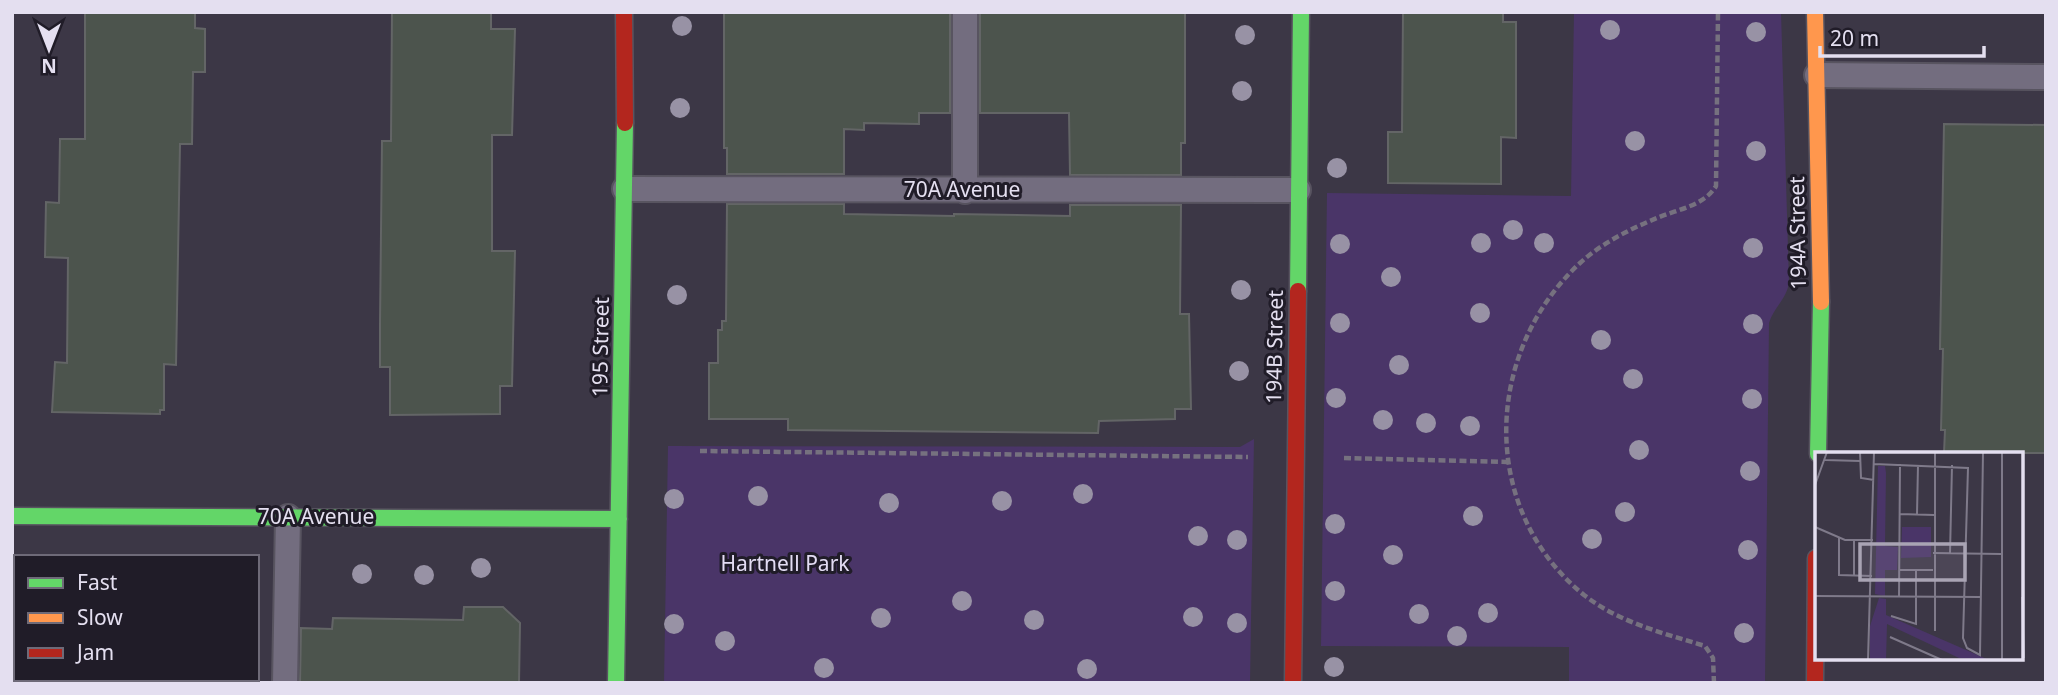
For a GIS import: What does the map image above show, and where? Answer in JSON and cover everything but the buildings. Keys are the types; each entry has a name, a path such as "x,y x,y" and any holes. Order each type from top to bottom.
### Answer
{"street":[{"name":"195 Street","path":"616,683 625,189 624,12"},
{"name":"194B Street","path":"1293,683 1301,12"},
{"name":"194A Street","path":"1815,12 1821,282 1818,452"},
{"name":"70A Avenue","path":"12,516 619,519"},
{"path":"1815,660 1815,683"}],"lane":[{"path":"965,12 965,191"},
{"path":"1817,75 2046,77"},
{"name":"70A Avenue","path":"625,189 1298,190"},
{"path":"285,683 288,517"}],"path":[{"path":"1714,683 1713,658 1705,646 1629,623 1585,595 1550,562 1523,519 1507,462 1507,408 1517,363 1531,326 1550,294 1581,262 1617,236 1697,203 1710,196 1716,186 1718,12"},
{"path":"700,451 1507,462"}],"green space":[{"path":"1574,12 1781,12 1789,282 1786,293 1769,323 1765,683 1569,683 1569,647 1321,646 1327,193 1571,196"},
{"name":"Hartnell Park","path":"1254,439 1250,683 664,683 668,446 1240,447"}],"traffic: fast":[{"path":"1298,291 1301,12"},
{"path":"616,683 625,123"},
{"path":"1818,452 1821,302"},
{"path":"12,516 619,519"}],"traffic: slow":[{"path":"1815,12 1821,302"}],"traffic: jam":[{"path":"624,12 625,123"},
{"path":"1293,683 1298,291"},
{"path":"1815,660 1815,683"}]}
